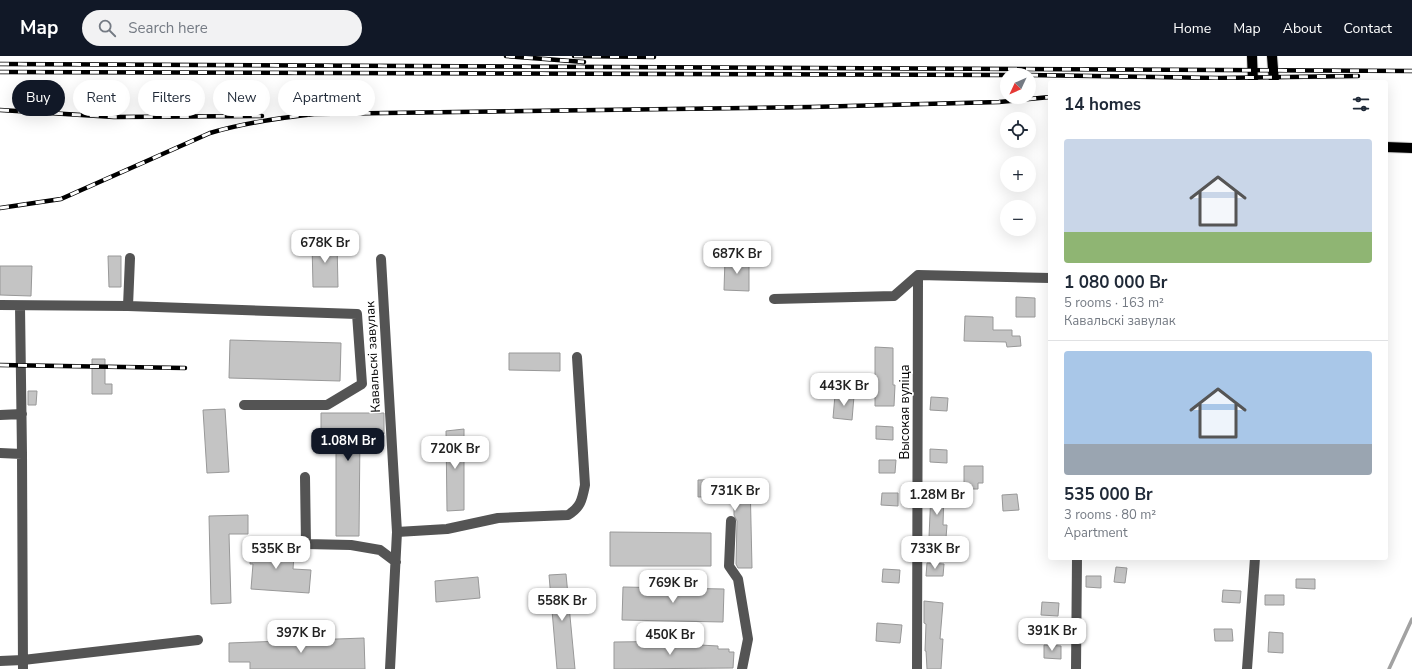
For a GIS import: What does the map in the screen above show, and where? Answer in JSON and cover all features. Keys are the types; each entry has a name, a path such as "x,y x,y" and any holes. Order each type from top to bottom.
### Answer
{"main road":[{"path":"1252,56 1253,80"},
{"path":"1272,56 1274,80"},
{"path":"1388,147 1412,148"}],"street":[{"path":"128,306 130,258"},
{"name":"Кавальскі завулак","path":"381,259 397,532 390,669"},
{"path":"774,300 894,296 918,275 1048,278"},
{"name":"Высокая вуліца","path":"917,669 918,275"},
{"path":"0,306 128,306 357,314 362,384 327,405 244,405"},
{"path":"20,306 23,665"},
{"path":"397,532 447,529 498,518 568,515 576,510 582,499 585,485 578,394 577,356"},
{"path":"0,414 22,414"},
{"path":"0,453 22,454"},
{"path":"305,477 306,544 351,546 380,550 396,562"},
{"path":"731,521 729,566 738,579 748,639 742,669"},
{"path":"1076,669 1077,560"},
{"path":"1247,669 1255,560"},
{"path":"0,661 23,665 198,640"}],"building":[{"path":"312,242 337,242 338,287 313,287"},
{"path":"108,256 121,256 121,287 109,287"},
{"path":"725,259 749,260 749,291 724,290"},
{"path":"0,266 32,266 31,296 0,295"},
{"path":"1016,297 1035,298 1035,317 1016,317"},
{"path":"965,316 993,317 993,330 1012,330 1012,336 1020,336 1021,346 1007,347 1006,342 964,341"},
{"path":"230,340 341,343 340,381 229,378"},
{"path":"875,347 893,348 893,385 895,385 894,406 875,406"},
{"path":"509,353 560,353 560,371 509,370"},
{"path":"92,359 105,359 105,384 112,384 112,394 92,394"},
{"path":"28,391 37,391 36,405 28,405"},
{"path":"835,395 854,396 852,420 833,418"},
{"path":"931,397 948,398 947,411 930,410"},
{"path":"225,409 229,472 207,473 203,410"},
{"path":"321,413 384,413 384,434 360,434 359,536 336,536 336,449 321,449"},
{"path":"876,426 893,427 893,440 876,439"},
{"path":"464,429 464,510 447,511 446,431"},
{"path":"930,449 947,450 947,463 930,462"},
{"path":"879,460 896,460 895,473 879,473"},
{"path":"964,466 983,466 983,483 978,483 978,489 964,489"},
{"path":"750,479 752,568 738,568 736,564 737,521 734,515 734,496 698,497 698,480"},
{"path":"931,492 944,492 943,525 947,525 946,538 929,537"},
{"path":"882,493 898,493 898,506 881,505"},
{"path":"1017,494 1019,510 1003,511 1002,495"},
{"path":"248,515 248,534 229,534 231,603 211,604 209,516"},
{"path":"610,532 711,533 711,566 610,566"},
{"path":"252,537 273,539 272,554 294,556 293,569 311,570 309,593 251,589 253,564 250,564"},
{"path":"927,563 944,564 943,576 926,576"},
{"path":"1116,567 1127,568 1125,583 1114,582"},
{"path":"883,569 900,570 899,583 882,582"},
{"path":"566,574 575,669 557,669 549,575"},
{"path":"1086,576 1101,576 1101,588 1086,587"},
{"path":"478,577 480,598 436,602 435,581"},
{"path":"1296,579 1315,579 1315,589 1296,588"},
{"path":"623,587 724,589 723,622 622,620"},
{"path":"1223,590 1241,591 1240,603 1222,602"},
{"path":"1265,595 1284,595 1284,605 1265,605"},
{"path":"924,601 943,603 940,639 943,639 941,669 927,669 925,651 926,624 924,623"},
{"path":"1042,602 1059,603 1058,616 1041,615"},
{"path":"877,623 902,625 900,643 876,641"},
{"path":"1214,629 1232,629 1233,641 1215,641"},
{"path":"1269,632 1283,633 1283,653 1268,652"},
{"path":"364,638 365,669 250,669 250,662 229,662 229,643"},
{"path":"699,641 700,645 718,646 718,649 729,649 729,652 734,652 733,668 614,669 614,642"},
{"path":"1044,645 1061,646 1061,659 1044,658"}],"waterway":[{"path":"1389,669 1412,619"}],"railway":[{"path":"506,56 584,62"},
{"path":"574,56 654,57"},
{"path":"0,64 1412,71"},
{"path":"0,72 1000,75"},
{"path":"1036,75 1218,78 1358,76"},
{"path":"0,208 61,199 210,133 261,121 314,114 811,107 999,102 1048,97"},
{"path":"0,110 114,117 262,116"},
{"path":"0,365 185,368"}]}
